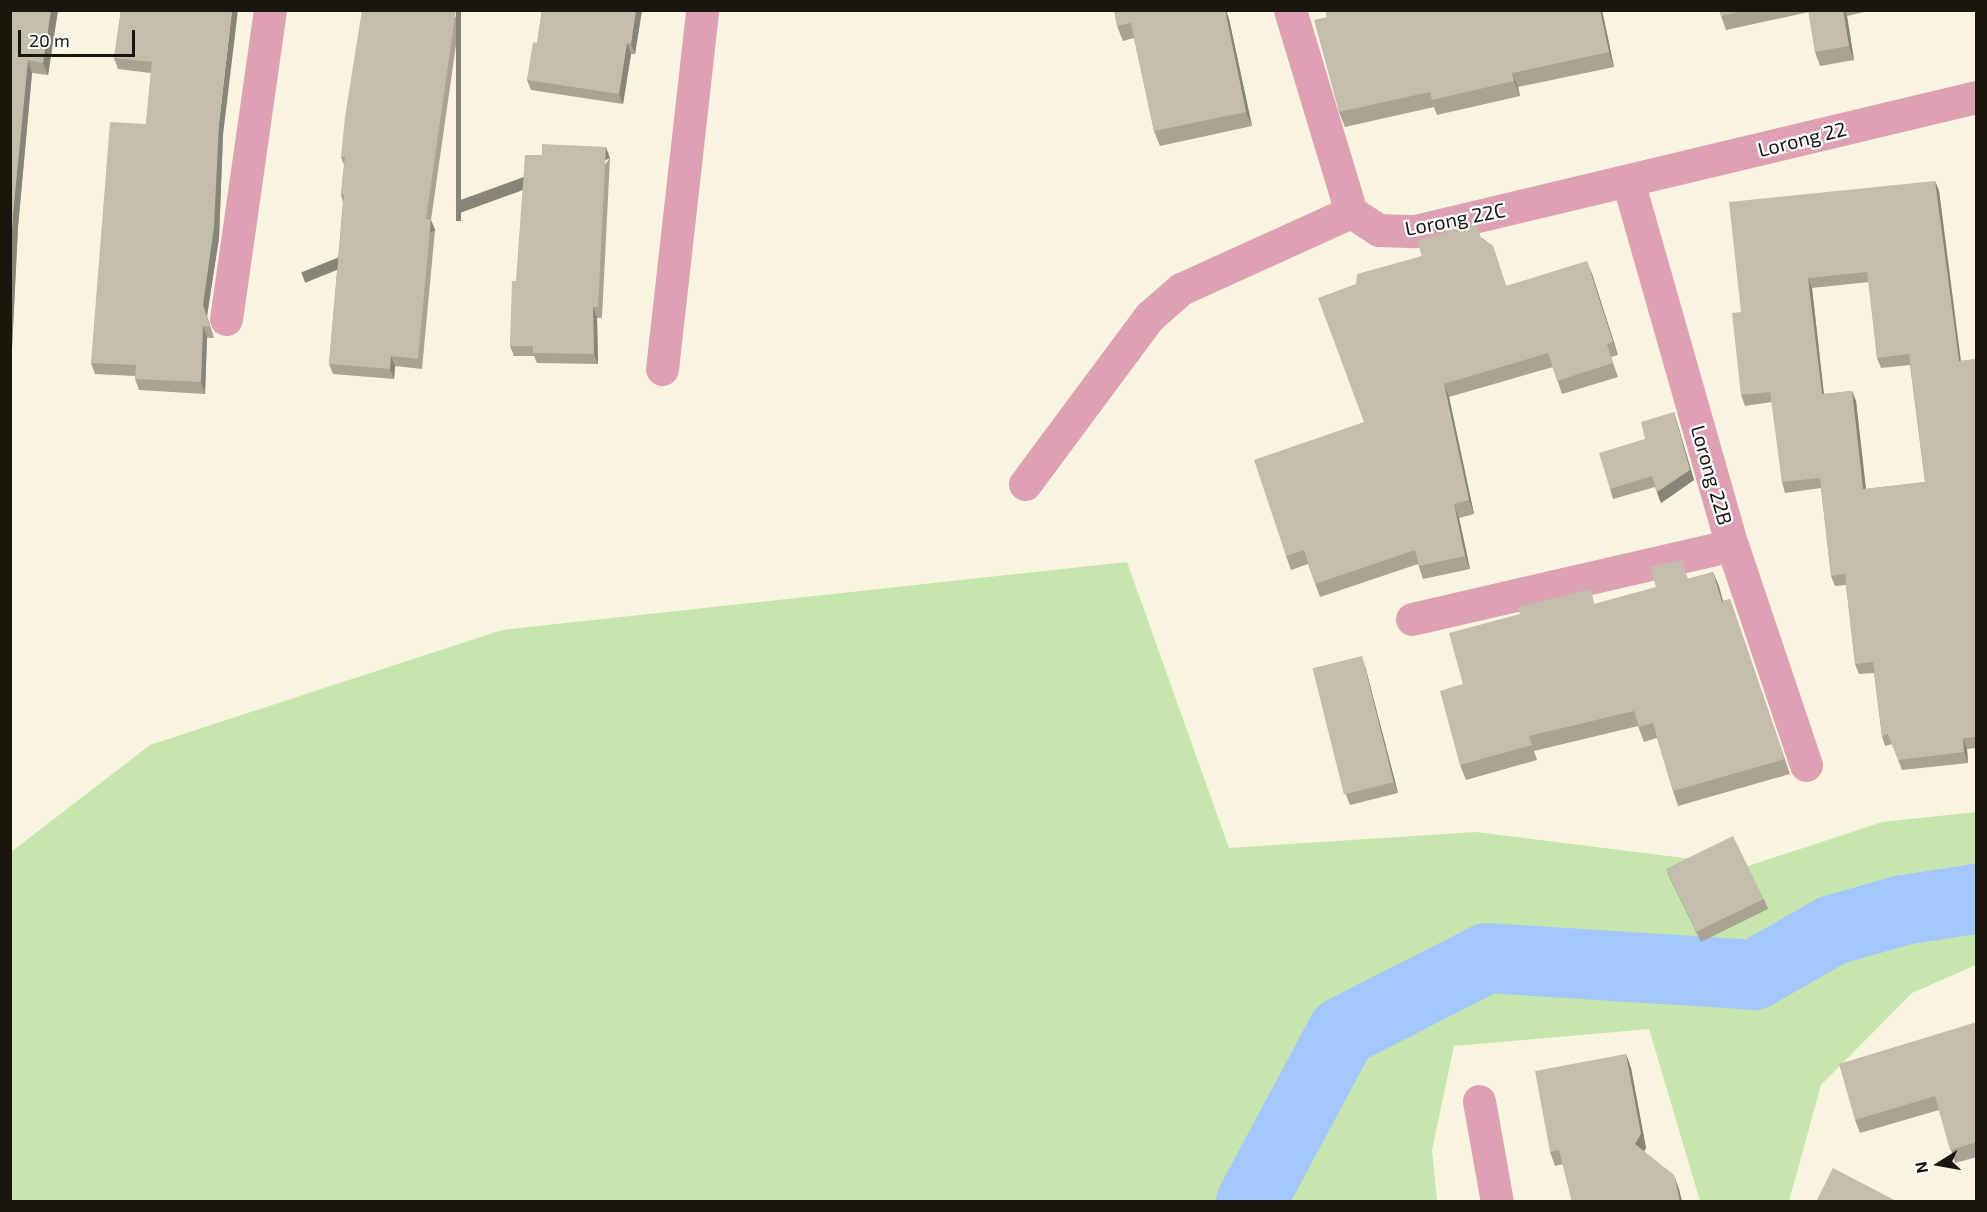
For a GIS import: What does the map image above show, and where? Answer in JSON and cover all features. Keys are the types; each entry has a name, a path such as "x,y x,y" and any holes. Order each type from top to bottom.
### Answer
{"street":[{"path":"226,319 270,10"},
{"path":"662,369 702,10"},
{"path":"1025,484 1149,317 1181,289 1351,212 1290,10"},
{"name":"Lorong 22","path":"1628,181 1975,102"},
{"name":"Lorong 22C","path":"1351,212 1379,230 1415,231 1628,181"},
{"name":"Lorong 22B","path":"1628,181 1731,545 1806,765"},
{"path":"1412,619 1731,545"},
{"path":"1479,1101 1497,1202"}],"green space":[{"path":"1127,562 1229,848 1476,832 1748,866 1882,822 1976,812 1976,874 1855,887 1730,964 1493,948 1487,952 1491,965 1503,973 1753,1001 1853,943 1976,917 1976,965 1912,993 1821,1085 1789,1201 1700,1201 1649,1029 1454,1046 1432,1150 1437,1201 11,1202 11,852 150,745 502,630"}],"building":[{"path":"10,10 51,10 43,63 28,60 10,264"},
{"path":"121,10 232,10 219,123 214,227 203,305 210,327 203,326 201,382 135,379 136,365 91,363 110,122 146,124 152,62 114,58"},
{"path":"362,10 456,10 426,219 431,220 418,359 391,356 390,369 329,364 344,195 341,195 345,157 341,157"},
{"path":"542,10 636,10 631,44 627,43 619,94 527,80 533,42 537,43"},
{"path":"1114,10 1225,10 1246,112 1154,131 1131,23 1117,26"},
{"path":"1326,10 1600,10 1609,52 1512,73 1514,81 1432,100 1430,92 1339,112 1314,20 1327,17"},
{"path":"1719,10 1748,10 1721,16"},
{"path":"1808,10 1843,10 1849,46 1815,52"},
{"path":"542,144 606,147 598,307 593,307 594,354 533,353 533,346 510,346 512,281 516,281 525,155 542,155"},
{"path":"1935,181 1959,361 1977,359 1977,737 1963,738 1964,752 1898,760 1888,734 1882,736 1873,662 1855,664 1845,574 1831,576 1820,478 1782,482 1770,392 1741,395 1732,313 1741,312 1729,202","holes":["1867,272 1877,358 1909,354 1925,482 1863,489 1852,391 1822,394 1808,278"]},
{"path":"1476,223 1481,238 1493,246 1506,286 1587,261 1613,342 1607,344 1613,363 1557,381 1548,353 1444,384 1469,500 1454,504 1465,556 1419,566 1415,550 1315,584 1304,550 1286,556 1254,460 1364,422 1318,298 1356,284 1357,274 1422,256 1417,241"},
{"path":"1674,412 1690,470 1657,492 1652,476 1610,489 1599,453 1645,439 1641,422"},
{"path":"1682,560 1688,579 1713,572 1722,602 1730,599 1785,759 1673,791 1653,723 1639,727 1634,711 1529,736 1532,745 1460,765 1440,691 1463,684 1449,633 1520,614 1518,607 1591,589 1594,604 1656,587 1650,567"},
{"path":"1362,656 1393,782 1344,794 1313,668"},
{"path":"1733,836 1764,899 1696,932 1666,869"},
{"path":"1977,1022 1977,1142 1950,1150 1935,1096 1855,1120 1839,1064"},
{"path":"1626,1054 1641,1134 1635,1144 1674,1175 1680,1202 1572,1202 1559,1150 1550,1152 1535,1071"},
{"path":"1833,1168 1898,1202 1816,1202"}],"waterway":[{"path":"1251,1202 1342,1032 1487,958 1754,975 1833,930 1903,910 1976,899"}]}
